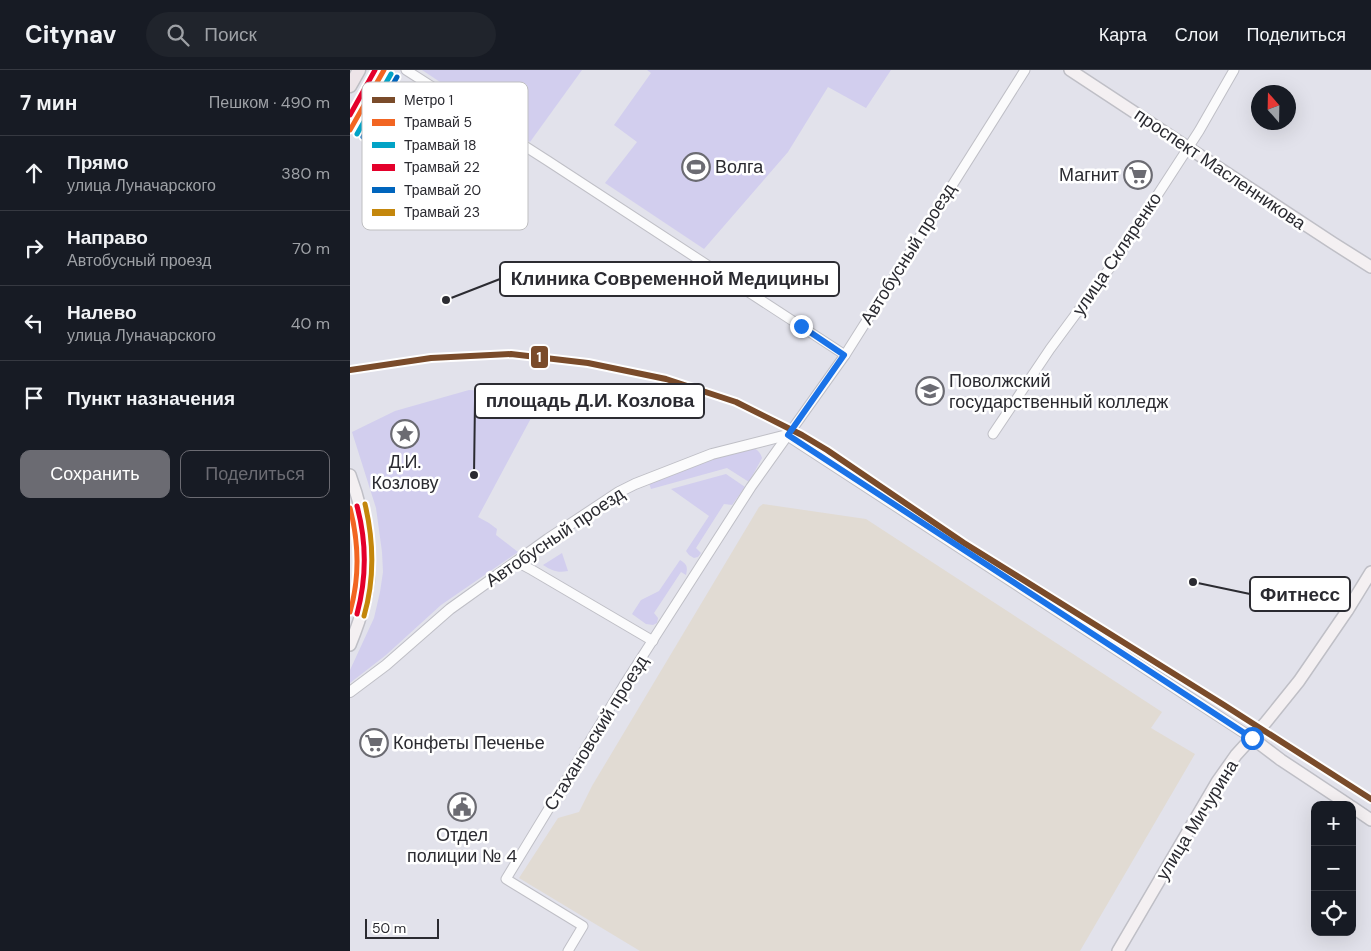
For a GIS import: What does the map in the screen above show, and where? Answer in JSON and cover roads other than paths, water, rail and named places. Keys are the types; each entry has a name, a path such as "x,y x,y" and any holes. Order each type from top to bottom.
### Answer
{"main road":[{"path":"350,86 359,70"},
{"name":"проспект Масленникова","path":"1070,70 1371,267"},
{"path":"350,475 361,510 366,536 369,571 363,606 350,645"},
{"name":"улица Мичурина","path":"1118,951 1217,782 1236,755 1299,681 1371,572"},
{"path":"1252,738 1281,760 1343,801"},
{"path":"1356,810 1371,820"}],"street":[{"path":"406,70 425,82"},
{"name":"Автобусный проезд","path":"751,487 844,355 1025,70"},
{"name":"улица Скляренко","path":"993,434 1050,349 1112,265 1188,148 1234,70"},
{"path":"528,148 844,355"},
{"path":"788,435 1252,738"},
{"name":"Автобусный проезд","path":"350,692 386,665 450,609 555,534 619,492 712,454 788,435"},
{"name":"Стахановский проезд","path":"568,951 583,926 506,879 751,487"},
{"path":"516,562 653,641"}],"metro line":[{"name":"1","path":"350,370 431,358 511,354 588,363 666,379 736,402 802,435 827,450 964,543 1371,799"}],"tram line":[{"name":"22","path":"368,82 375,70"},
{"name":"5","path":"377,82 384,70"},
{"name":"18","path":"386,82 391,74"},
{"name":"20","path":"394,82 397,77"},
{"name":"22","path":"350,115 362,93"},
{"name":"5","path":"350,130 362,109"},
{"name":"18","path":"357,134 362,125"},
{"name":"23","path":"364,616 372,574 372,546 365,504"},
{"name":"22","path":"357,506 363,533 364,573 357,614"},
{"name":"5","path":"350,508 357,547 357,573 350,612"}],"place":[{"name":"Волга","path":"696,167"},
{"name":"Магнит","path":"1138,175"},
{"name":"Клиника Современной Медицины","path":"446,300"},
{"name":"Поволжский государственный колледж","path":"930,391"},
{"name":"Д.И. Козлову","path":"405,434"},
{"name":"площадь Д.И. Козлова","path":"474,475"},
{"name":"Фитнесс","path":"1193,582"},
{"name":"Конфеты Печенье","path":"374,743"},
{"name":"Отдел полиции № 4","path":"462,807"}]}
